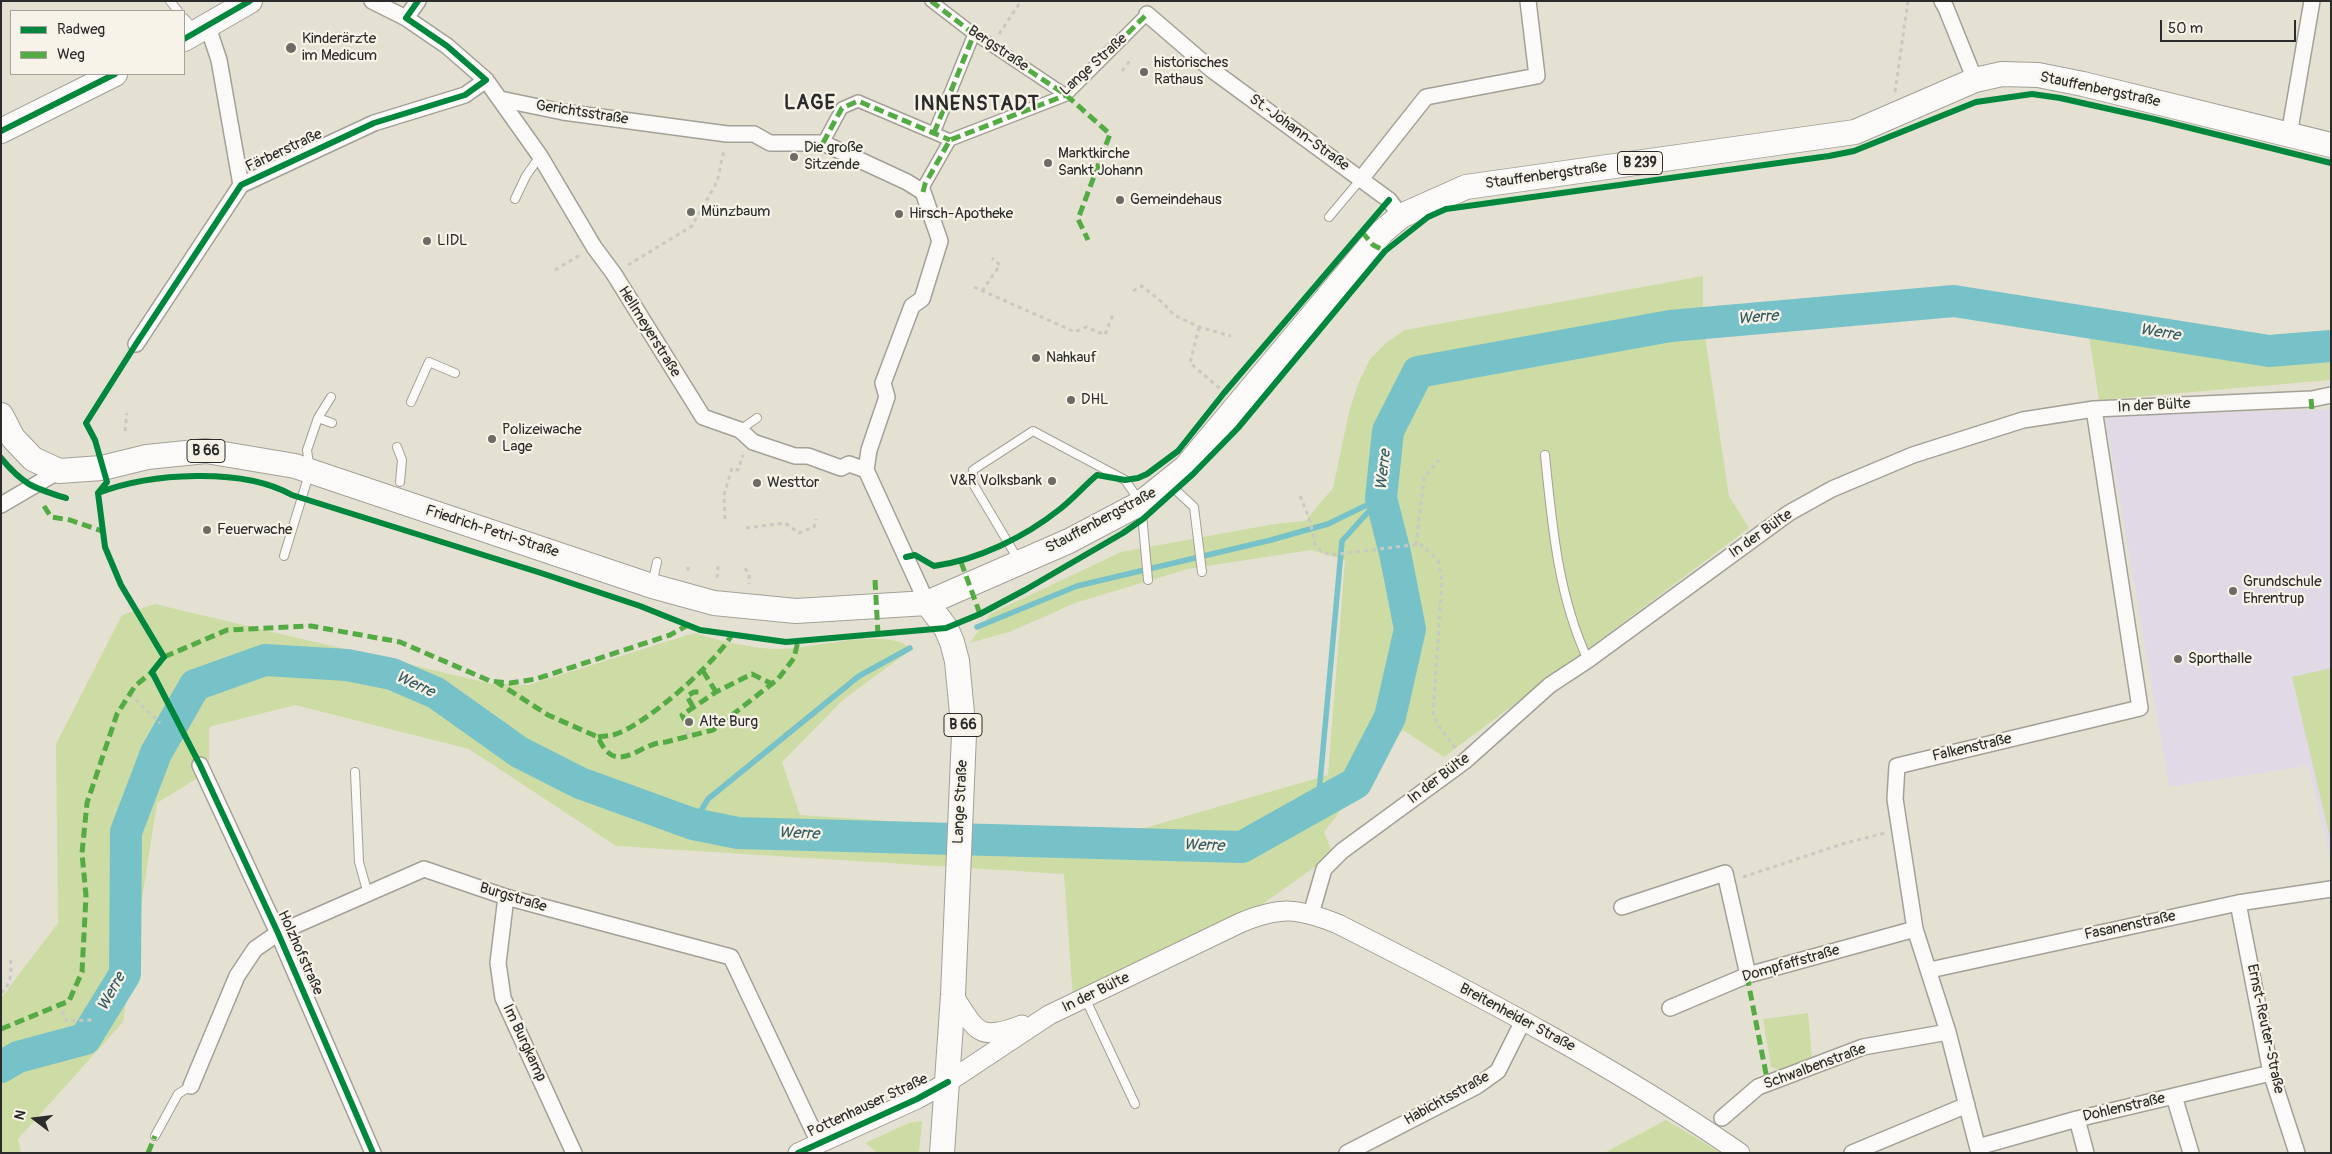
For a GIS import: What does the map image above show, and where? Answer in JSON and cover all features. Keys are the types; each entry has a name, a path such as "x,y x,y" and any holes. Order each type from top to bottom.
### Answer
{"main road":[{"path":"193,29 250,1"},
{"name":"Stauffenbergstraße","path":"927,603 1069,541 1141,503 1168,483 1186,467 1383,231 1401,216 1466,187 1856,132 1975,80 2002,74 2038,76 2083,84 2331,145"},
{"path":"1,131 113,75"},
{"name":"Friedrich-Petri-Straße","path":"1,415 13,438 33,459 59,471 102,468 147,457 206,451 295,466 652,586 714,602 796,610 927,603"},
{"name":"Lange Straße","path":"927,603 950,637 957,661 964,734 953,996 942,1153"}],"street":[{"path":"372,1 406,18 447,46 486,80 500,99"},
{"path":"406,18 418,1"},
{"name":"Bergstraße","path":"931,1 974,34 1066,96"},
{"path":"1361,179 1426,97 1537,76 1528,1"},
{"path":"2289,135 2312,1"},
{"path":"1947,4 1975,80"},
{"name":"St.-Johann-Straße","path":"1147,14 1192,53 1208,74 1361,179 1389,200 1401,216"},
{"name":"Lange Straße","path":"950,140 1066,96 1147,14"},
{"name":"Färberstraße","path":"193,29 219,60 241,185"},
{"path":"931,132 974,34"},
{"name":"Färberstraße","path":"136,344 241,185 374,122 465,95 486,80"},
{"name":"Gerichtsstraße","path":"500,99 563,112 727,134 754,134 770,143 823,143 907,182 923,192"},
{"name":"Hellmeyerstraße","path":"500,99 540,156 594,247 614,274 703,417 744,434 753,442 795,456 808,456 841,468 849,464 866,470"},
{"path":"823,143 842,108 858,101 950,140 925,184 923,192 935,217 940,241 928,274 922,299 912,306 901,344 883,383 887,397 874,428 866,470"},
{"name":"In der Bülte","path":"1312,914 1324,869 1342,851 1465,761 1550,685 1588,660 1789,513 1832,489 1913,455 2023,420 2094,409 2311,399 2331,395"},
{"name":"Falkenstraße","path":"1978,1150 1948,1032 1930,970 1915,929 1896,799 1897,766 2140,708 2094,409"},
{"name":"Lange Straße","path":"866,470 898,548 927,603"},
{"name":"Friedrich-Petri-Straße","path":"1,505 59,471"},
{"name":"Holzhofstraße","path":"197,760 278,933 373,1153"},
{"name":"Burgstraße","path":"191,1086 237,976 255,949 278,933 424,869 506,897 731,957 820,1143"},
{"path":"1622,907 1725,873 1748,975"},
{"name":"Fasanenstraße","path":"1930,970 2238,903 2331,890"},
{"name":"Im Burgkamp","path":"506,897 498,963 503,998 574,1153"},
{"name":"Ernst-Reuter-Straße","path":"2238,903 2271,1073 2297,1153"},
{"name":"Breitenheider Straße","path":"1281,911 1296,910 1312,914 1386,948 1625,1077 1740,1153"},
{"name":"In der Bülte","path":"948,1082 1049,1015 1260,914 1281,911"},
{"name":"Dompfaffstraße","path":"1670,1008 1748,975 1915,929"},
{"path":"953,996 976,1030 987,1034 1004,1032 1049,1015"},
{"name":"Habichtsstraße","path":"1347,1153 1477,1086 1498,1071 1523,1021"},
{"name":"Schwalbenstraße","path":"1722,1118 1758,1087 1863,1047 1948,1032"},
{"name":"Dohlenstraße","path":"1978,1150 2077,1119 2271,1073"},
{"name":"Pottenhauser Straße","path":"798,1153 917,1099 948,1082"},
{"path":"2174,1096 2192,1153"},
{"path":"1852,1153 1967,1105"},
{"path":"2077,1119 2086,1153"}],"lane":[{"path":"515,199 526,176 540,156"},
{"path":"1329,216 1361,179"},
{"path":"411,402 429,362 455,373"},
{"path":"284,556 310,471 307,450 318,418 330,397"},
{"path":"318,418 332,423"},
{"path":"744,434 757,418"},
{"path":"1020,563 972,482 972,470 1033,431 1125,480 1141,503 1148,580"},
{"path":"397,447 402,460 400,482"},
{"path":"1545,455 1560,572 1575,632 1588,660"},
{"path":"1168,483 1194,507 1202,572"},
{"path":"652,586 657,562"},
{"path":"355,772 359,862 368,894"},
{"path":"1086,998 1135,1104"},
{"path":"155,1136 178,1094 191,1086"}],"path":[{"path":"992,46 1021,1"},
{"path":"1894,99 1908,1"},
{"path":"1122,70 1132,58"},
{"path":"614,274 692,226 717,182 727,134"},
{"path":"982,292 1000,265 992,258"},
{"path":"555,270 567,263"},
{"path":"1133,290 1142,286 1163,302 1174,315 1199,327 1231,336"},
{"path":"974,287 1075,332 1086,328 1104,335 1113,314"},
{"path":"1199,327 1190,363 1224,393"},
{"path":"125,432 127,413"},
{"path":"725,518 724,495 732,468 738,470 744,434"},
{"path":"1418,545 1424,478 1439,460"},
{"path":"1300,496 1310,520 1315,544 1321,551 1331,555 1348,554 1418,545 1438,560 1442,581 1433,713 1438,725 1465,761"},
{"path":"746,528 785,523 799,532 814,527 816,519"},
{"path":"688,564 688,571"},
{"path":"717,578 718,566"},
{"path":"745,568 749,574 749,584"},
{"path":"160,684 197,760"},
{"path":"130,694 160,724"},
{"path":"686,723 688,736"},
{"path":"1727,882 1842,844 1900,830"},
{"path":"1,993 5,990 12,972 10,956"},
{"path":"63,1003 63,1017 67,1021 92,1020"}],"shaded area":[{"name":"Grundschule Ehrentrup","path":"2331,409 2330,858 2308,766 2169,787 2105,416"}],"green space":[{"path":"1703,276 1703,323 1729,496 1749,528 1444,757 1403,730 1324,832 1333,854 1253,911 1073,999 1064,874 616,846 469,749 295,705 209,727 209,771 157,803 123,1022 18,1139 21,1153 1,1153 1,998 58,923 56,744 122,615 155,604 492,684 528,685 694,633 737,644 771,649 868,639 886,639 901,642 912,649 844,699 782,762 800,815 1117,836 1328,775 1345,560 1311,550 1188,569 1075,603 1012,631 970,643 990,614 1121,552 1274,524 1305,521 1333,488 1349,412 1358,384 1370,359 1386,343 1405,330"},
{"path":"2087,323 2268,349 2331,336 2331,380 2099,400"},
{"path":"2331,668 2331,842 2292,677"},
{"path":"1808,1013 1812,1057 1781,1070 1771,1067 1763,1019"},
{"path":"1666,1120 1721,1153 1604,1153"},
{"path":"922,1121 919,1153 878,1153 865,1143 909,1123"}],"waterway":[{"name":"Werre","path":"1,1067 18,1057 85,1039 125,974 126,832 156,753 195,685 265,660 347,665 392,674 436,693 519,752 580,783 693,824 738,833 1242,847 1356,783 1390,717 1410,629 1395,553 1381,498 1388,431 1418,372 1670,326 1954,301 2269,351 2331,346"},
{"path":"977,627 1077,586 1271,540 1328,524 1381,498"},
{"path":"1318,804 1342,541 1378,501"},
{"path":"693,824 708,799 859,676 910,648"}],"marked path":[{"path":"931,1 970,31 1066,95 1110,134 1078,219 1088,240"},
{"path":"923,192 925,184 950,140 1066,95 1147,14"},
{"path":"934,133 974,34"},
{"path":"823,143 842,108 858,101 950,140"},
{"path":"1362,232 1373,245 1385,251"},
{"path":"2311,399 2312,410"},
{"path":"44,506 51,517 70,520 102,531"},
{"path":"961,562 980,614 983,612"},
{"path":"875,580 878,634"},
{"path":"164,657 227,630 311,626 400,642 490,681 510,683 536,679 670,635 688,625"},
{"path":"598,737 613,735 627,729 661,706 712,660 733,633"},
{"path":"495,681 548,715 598,737 612,756 620,757 656,744 713,730 778,679 794,658 798,641"},
{"path":"703,671 716,692"},
{"path":"1,1029 69,1001 82,972 86,896 82,853 87,803 117,714 135,686 152,672"},
{"path":"686,723 682,715 716,692 752,674 772,684"},
{"path":"693,707 687,696 694,692 700,692"},
{"path":"1747,976 1768,1084"},
{"path":"148,1153 155,1136"}],"cycle path":[{"path":"185,38 250,1"},
{"path":"373,1153 278,933 200,765 152,672 164,657 121,585 105,547 98,493 107,482 95,440 86,423 241,185 374,123 465,95 486,80 447,46 406,18 418,1"},
{"path":"1,131 113,75"},
{"path":"98,493 119,486 169,477 196,476 248,480 541,573 640,606 700,630 786,642 946,628 980,614 1025,590 1123,533 1143,519 1193,474 1238,428 1385,251 1428,217 1446,209 1829,156 1854,151 1976,102 2032,94 2060,98 2154,119 2331,163"},
{"path":"906,557 915,555 934,566 984,553 1032,529 1065,505 1097,475 1125,480 1147,474 1178,451 1224,393 1389,200"},
{"path":"1,458 23,480 45,491 66,498"},
{"path":"798,1153 917,1099 948,1082"}],"place":[{"name":"Kinderärzte im Medicum","path":"291,48"},
{"name":"historisches Rathaus","path":"1144,72"},
{"name":"Die große Sitzende","path":"794,157"},
{"name":"Marktkirche Sankt Johann","path":"1048,163"},
{"name":"Gemeindehaus","path":"1120,200"},
{"name":"Münzbaum","path":"691,212"},
{"name":"Hirsch-Apotheke","path":"899,214"},
{"name":"LIDL","path":"427,241"},
{"name":"Nahkauf","path":"1036,358"},
{"name":"DHL","path":"1071,400"},
{"name":"Polizeiwache Lage","path":"492,439"},
{"name":"V&R Volksbank","path":"1052,481"},
{"name":"Westtor","path":"757,483"},
{"name":"Feuerwache","path":"207,530"},
{"name":"Grundschule Ehrentrup","path":"2233,591"},
{"name":"Sporthalle","path":"2178,659"},
{"name":"Alte Burg","path":"689,722"}],"district":[{"name":"LAGE","path":"810,104"},
{"name":"INNENSTADT","path":"977,105"}]}
